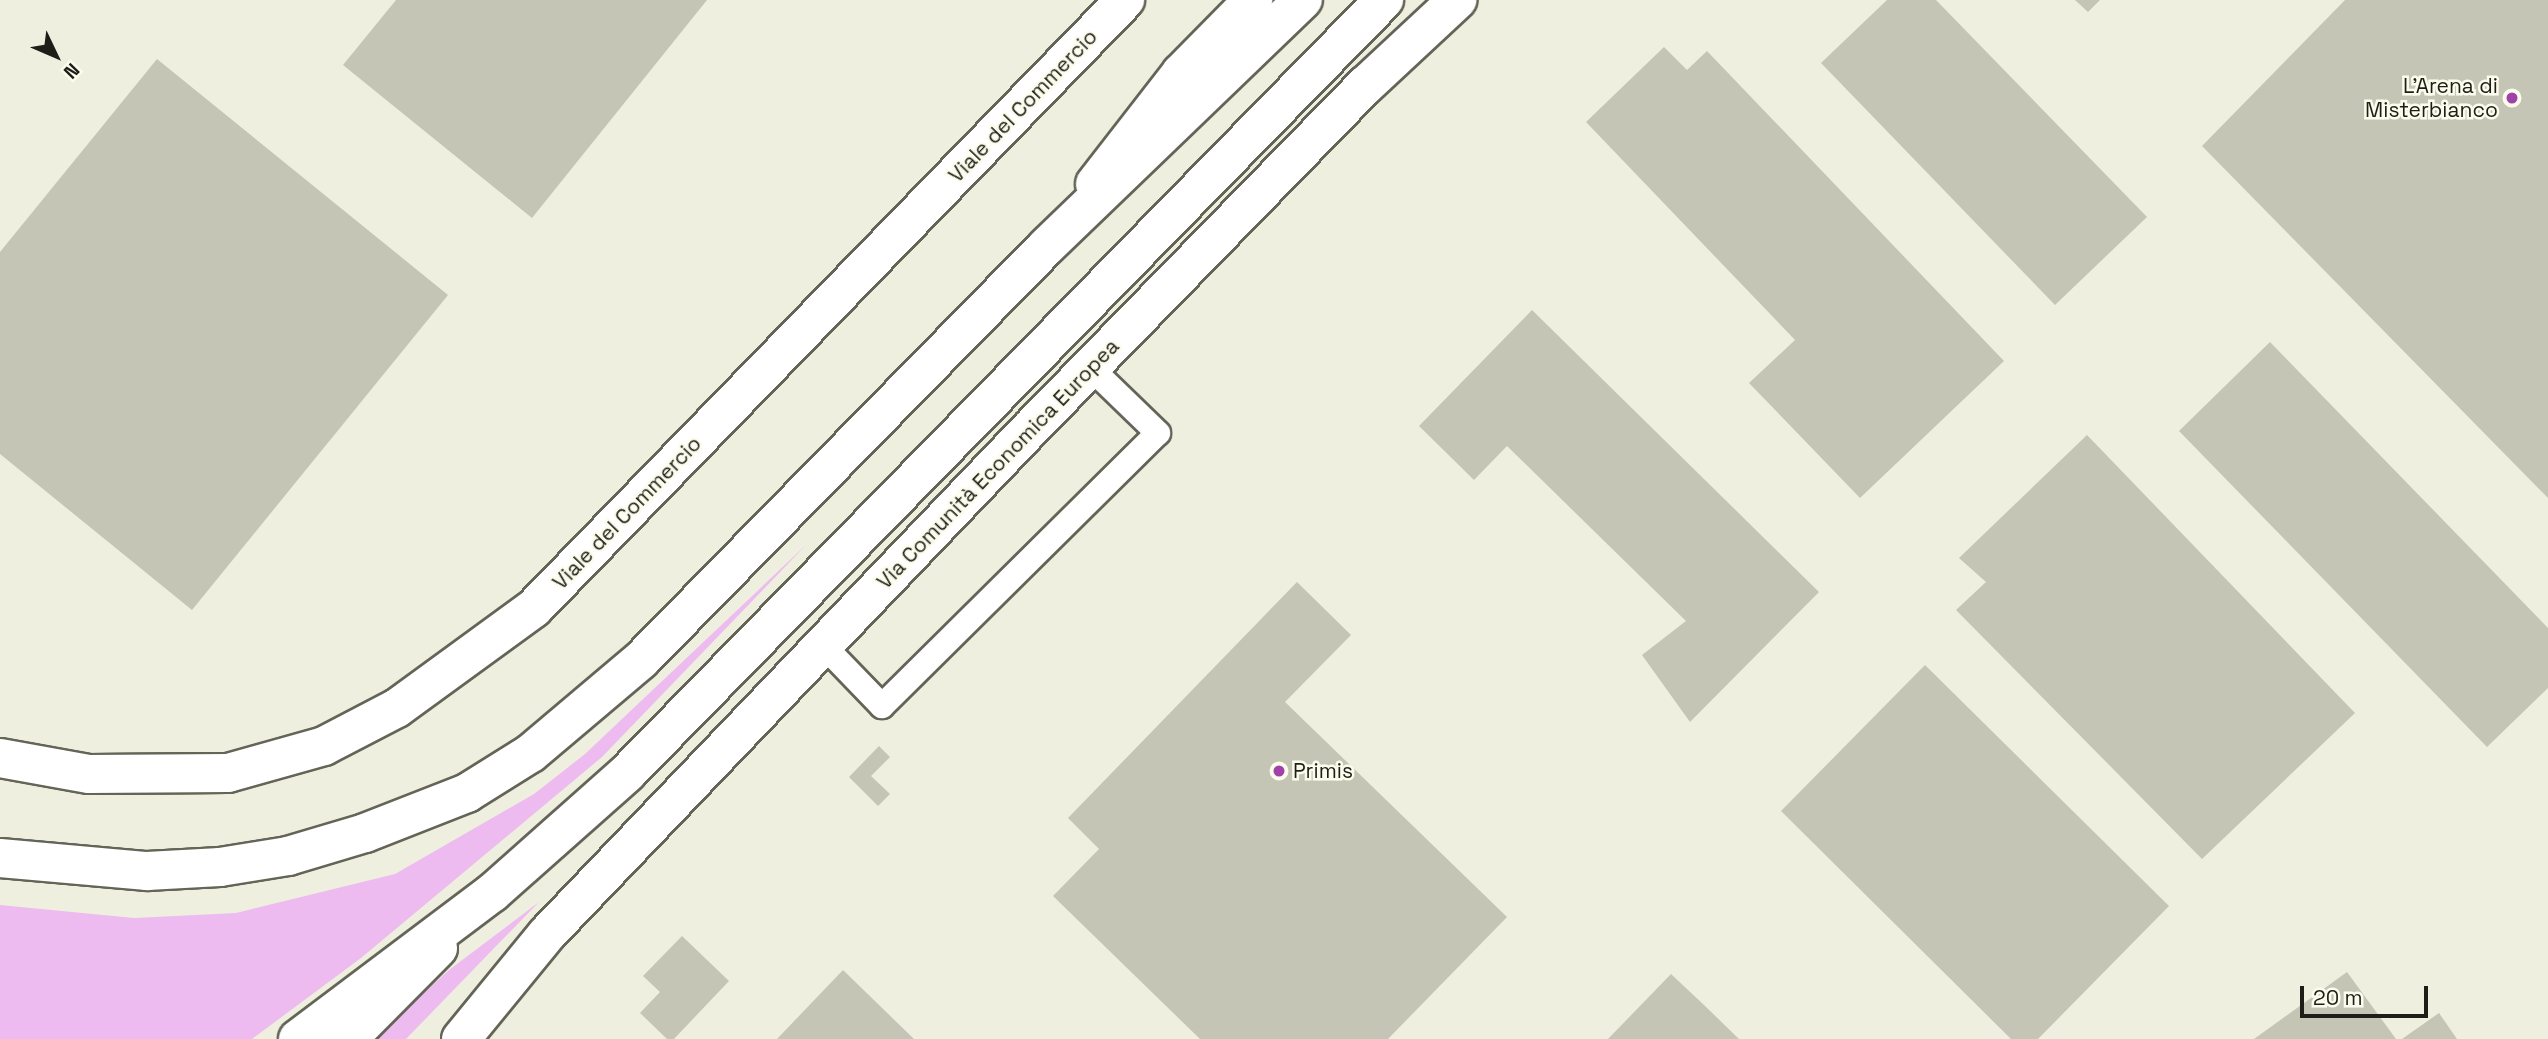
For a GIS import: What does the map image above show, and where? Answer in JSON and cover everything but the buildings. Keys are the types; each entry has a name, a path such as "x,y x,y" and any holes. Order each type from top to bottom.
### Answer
{"street":[{"name":"Viale del Commercio","path":"0,758 89,774 228,773 324,746 397,708 534,608 1125,0"},
{"path":"1047,246 1181,73 1253,0"},
{"path":"0,858 147,871 220,867 327,844 467,793 531,753 641,660 1047,246 1303,0"},
{"path":"348,1039 492,893 627,773 1384,0"},
{"name":"Via Comunità Economica Europea","path":"547,934 830,652 1090,368 1366,85 1457,0"},
{"path":"298,1039 492,893"},
{"path":"430,1039 547,934"},
{"path":"461,1039 547,934"}],"lane":[{"path":"830,652 882,706 1158,433 1090,368"}],"shaded area":[{"path":"806,545 602,757 361,958 252,1039 0,1039 0,905 134,918 236,913 395,874 534,794 585,754"},
{"path":"539,902 406,1039 373,1039 449,970"}],"place":[{"name":"L'Arena di Misterbianco","path":"2512,98"},
{"name":"Primis","path":"1279,771"}]}
